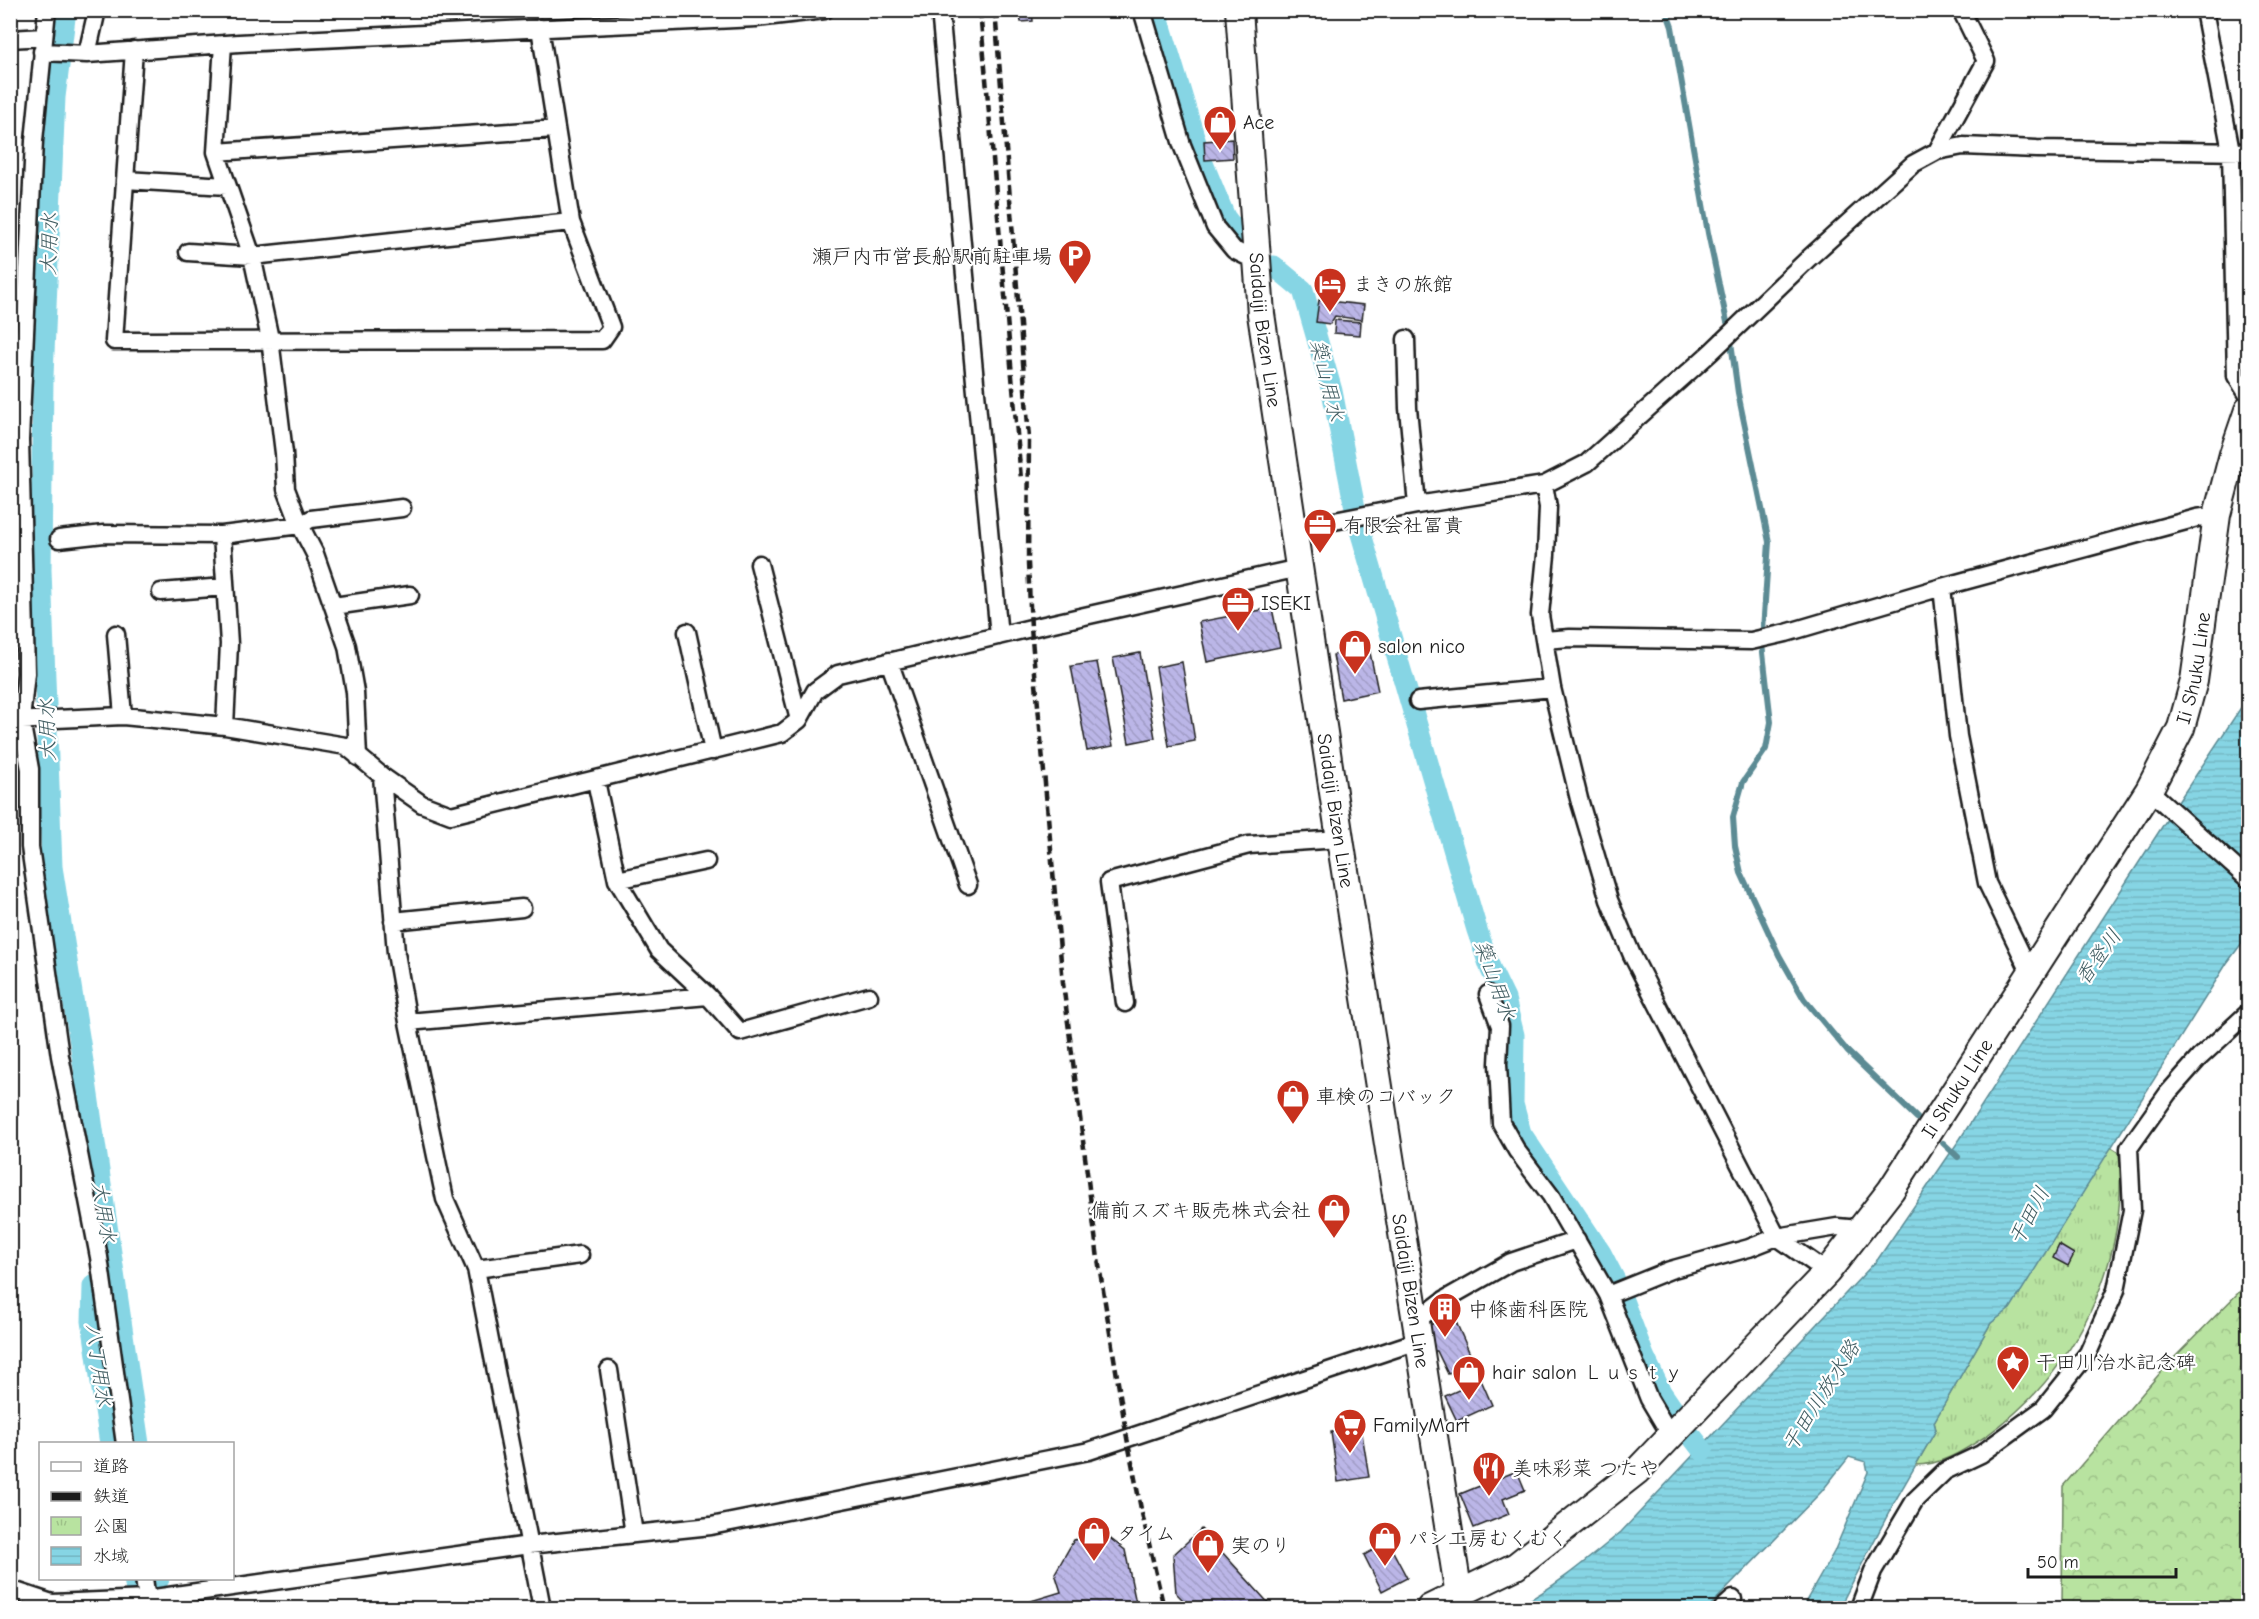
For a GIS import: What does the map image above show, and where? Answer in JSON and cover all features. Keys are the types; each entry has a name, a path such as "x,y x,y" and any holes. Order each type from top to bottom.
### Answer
{"main road":[{"name":"Saidaiji Bizen Line","path":"1239,10 1262,314 1340,839 1460,1601"},
{"name":"Ii Shuku Line","path":"1430,1608 1460,1601 1516,1566 1637,1471 1827,1272 1891,1190 2031,974 2158,798 2194,681 2217,515 2233,454 2248,410"}],"street":[{"path":"47,10 34,141 20,440 26,673 20,720 30,769 30,847 60,1056 99,1257 125,1442"},
{"path":"87,54 97,10"},
{"path":"10,39 87,54 549,22 756,18 825,10"},
{"path":"940,10 999,636"},
{"path":"1142,10 1182,145 1215,227 1234,250 1258,262"},
{"path":"1937,151 1986,61 1961,10"},
{"path":"2204,10 2231,152 2236,376 2248,395"},
{"path":"134,50 114,341 602,340 612,327 571,222 555,129 549,22"},
{"path":"223,44 216,152 252,256 270,339 284,453 286,489 300,525 315,554 347,646 355,692 358,757"},
{"path":"216,152 555,129"},
{"path":"1293,529 1417,505 1544,485 1587,463 1711,352 1809,258 1913,164 1937,151 1963,146 2248,152"},
{"path":"125,180 227,186"},
{"path":"188,252 252,256 571,222"},
{"path":"1406,339 1407,408 1417,505"},
{"path":"1544,485 1548,507 1546,555 1539,615 1552,688 1578,799 1609,900 1632,955 1777,1237 1827,1272"},
{"path":"59,539 104,534 222,535 300,525 311,519 402,508"},
{"path":"1544,640 1570,638 1752,641 1942,587 2197,518 2217,515"},
{"path":"222,535 229,644 225,726"},
{"path":"759,564 799,720"},
{"path":"20,720 123,716 225,726 346,746 382,776 422,804 451,815 782,733 799,720 815,691 838,674 1299,568"},
{"path":"161,592 224,587"},
{"path":"1942,587 1958,736 1987,883 2031,974"},
{"path":"334,606 410,595"},
{"path":"687,632 713,751"},
{"path":"116,634 123,716"},
{"path":"889,662 968,885"},
{"path":"1418,701 1552,688"},
{"path":"382,776 396,953 408,1022 445,1199 476,1269 542,1608"},
{"path":"596,780 617,880 659,950 708,996 740,1032 869,996"},
{"path":"2158,798 2248,879"},
{"path":"1125,1003 1109,882 1249,845 1340,839"},
{"path":"617,880 706,861"},
{"path":"393,921 522,908"},
{"path":"1488,994 1500,1026 1498,1064 1501,1123 1517,1151 1551,1196 1577,1239 1616,1292 1649,1399 1671,1436"},
{"path":"408,1022 708,996"},
{"path":"1858,1608 1873,1571 1915,1500 1945,1471 1982,1454 2043,1409 2088,1353 2116,1290 2132,1210 2129,1148 2168,1093 2199,1058 2233,1024 2248,1013"},
{"path":"1616,1292 1670,1270 1749,1248 1777,1237 1837,1227 1860,1230"},
{"path":"10,1589 52,1604 148,1604 529,1545 711,1526 1089,1450 1416,1331 1444,1300 1511,1262 1577,1239"},
{"path":"476,1269 580,1255"},
{"path":"609,1370 634,1534"},
{"path":"144,1580 148,1604"}],"green space":[{"path":"2111,1147 2119,1152 2120,1193 2115,1234 2105,1273 2090,1311 2071,1347 2047,1380 2018,1410 1986,1436 1944,1460 1916,1465 1936,1430 1934,1422 1991,1323 2010,1308"},
{"path":"2248,1283 2248,1608 2062,1608 2063,1486 2167,1365"}],"water":[{"path":"2248,697 2248,935 2227,963 2010,1309 1991,1323 1934,1422 1936,1430 1895,1501 1839,1608 1802,1608 1834,1552 1868,1472 1866,1462 1849,1457 1822,1491 1708,1608 1515,1608 1557,1583 1621,1532 1878,1259 1960,1139"}],"building":[{"path":"1019,10 1032,10 1033,21 1021,22"},
{"path":"1232,139 1233,158 1205,160 1204,141"},
{"path":"1319,300 1364,305 1362,320 1335,316 1330,324 1316,322"},
{"path":"1335,320 1361,322 1360,335 1334,333"},
{"path":"1272,608 1280,647 1207,662 1199,622"},
{"path":"1369,648 1378,691 1341,699 1333,655"},
{"path":"1140,653 1155,738 1129,743 1113,658"},
{"path":"1097,662 1113,746 1087,751 1071,666"},
{"path":"1182,662 1195,741 1169,746 1156,667"},
{"path":"2059,1245 2074,1254 2068,1266 2053,1258"},
{"name":"中條歯科医院","path":"1453,1315 1474,1363 1448,1374 1437,1351 1428,1351 1427,1326"},
{"name":"hair salon Ｌｕｓｔｙ","path":"1481,1380 1492,1405 1457,1421 1445,1396"},
{"name":"FamilyMart","path":"1361,1427 1369,1477 1338,1482 1331,1432"},
{"path":"1517,1471 1525,1490 1503,1499 1509,1514 1474,1528 1460,1494"},
{"name":"実のり","path":"1201,1529 1273,1608 1191,1608 1176,1593 1173,1555"},
{"name":"タイム","path":"1103,1533 1125,1550 1137,1608 1011,1608 1061,1592 1055,1573 1074,1540"},
{"name":"パン工房むくむく","path":"1388,1542 1407,1578 1382,1591 1364,1555"}],"waterway":[{"name":"大用水","path":"66,10 55,97 43,376 41,570 52,867 139,1442"},
{"name":"築山用水","path":"1156,10 1200,156 1225,217 1244,242"},
{"path":"1666,10 1672,27 1708,233 1727,322"},
{"name":"築山用水","path":"1274,266 1303,290 1332,391 1355,508"},
{"path":"1731,342 1738,393 1769,542 1763,630"},
{"name":"築山用水","path":"1359,527 1477,930 1491,970 1505,999 1514,1035 1513,1104 1521,1133 1601,1253 1616,1282 1644,1356 1661,1392 1672,1408"},
{"path":"1762,644 1771,722 1766,749 1743,782 1733,817 1735,846 1741,873 1779,955 1804,999 1848,1052 1917,1118"},
{"path":"1943,1143 1958,1157"},
{"name":"八丁用水","path":"93,1286 92,1321 110,1442"},
{"name":"築山用水","path":"1693,1438 1703,1451"},
{"path":"134,1580 136,1591"}],"railway":[{"path":"980,10 1021,479"},
{"path":"995,10 1029,438 1028,563 1031,628 1063,983 1098,1259 1127,1438 1164,1608"}],"place":[{"name":"Ace","path":"1220,151"},
{"name":"瀬戸内市営長船駅前駐車場","path":"1075,285"},
{"name":"まきの旅館","path":"1330,313"},
{"name":"有限会社冨貴","path":"1320,554"},
{"name":"ISEKI","path":"1238,632"},
{"name":"salon nico","path":"1355,675"},
{"name":"車検のコバック","path":"1293,1125"},
{"name":"備前スズキ販売株式会社","path":"1334,1239"},
{"name":"中條歯科医院","path":"1445,1338"},
{"name":"干田川治水記念碑","path":"2013,1391"},
{"name":"hair salon Ｌｕｓｔｙ","path":"1469,1401"},
{"name":"FamilyMart","path":"1350,1454"},
{"name":"美味彩菜 つたや","path":"1489,1497"},
{"name":"タイム","path":"1094,1562"},
{"name":"パン工房むくむく","path":"1385,1567"},
{"name":"実のり","path":"1208,1574"}],"water label":[{"name":"香登川","path":"2098,957"},
{"name":"干田川","path":"2029,1216"},
{"name":"干田川放水路","path":"1821,1396"}]}
